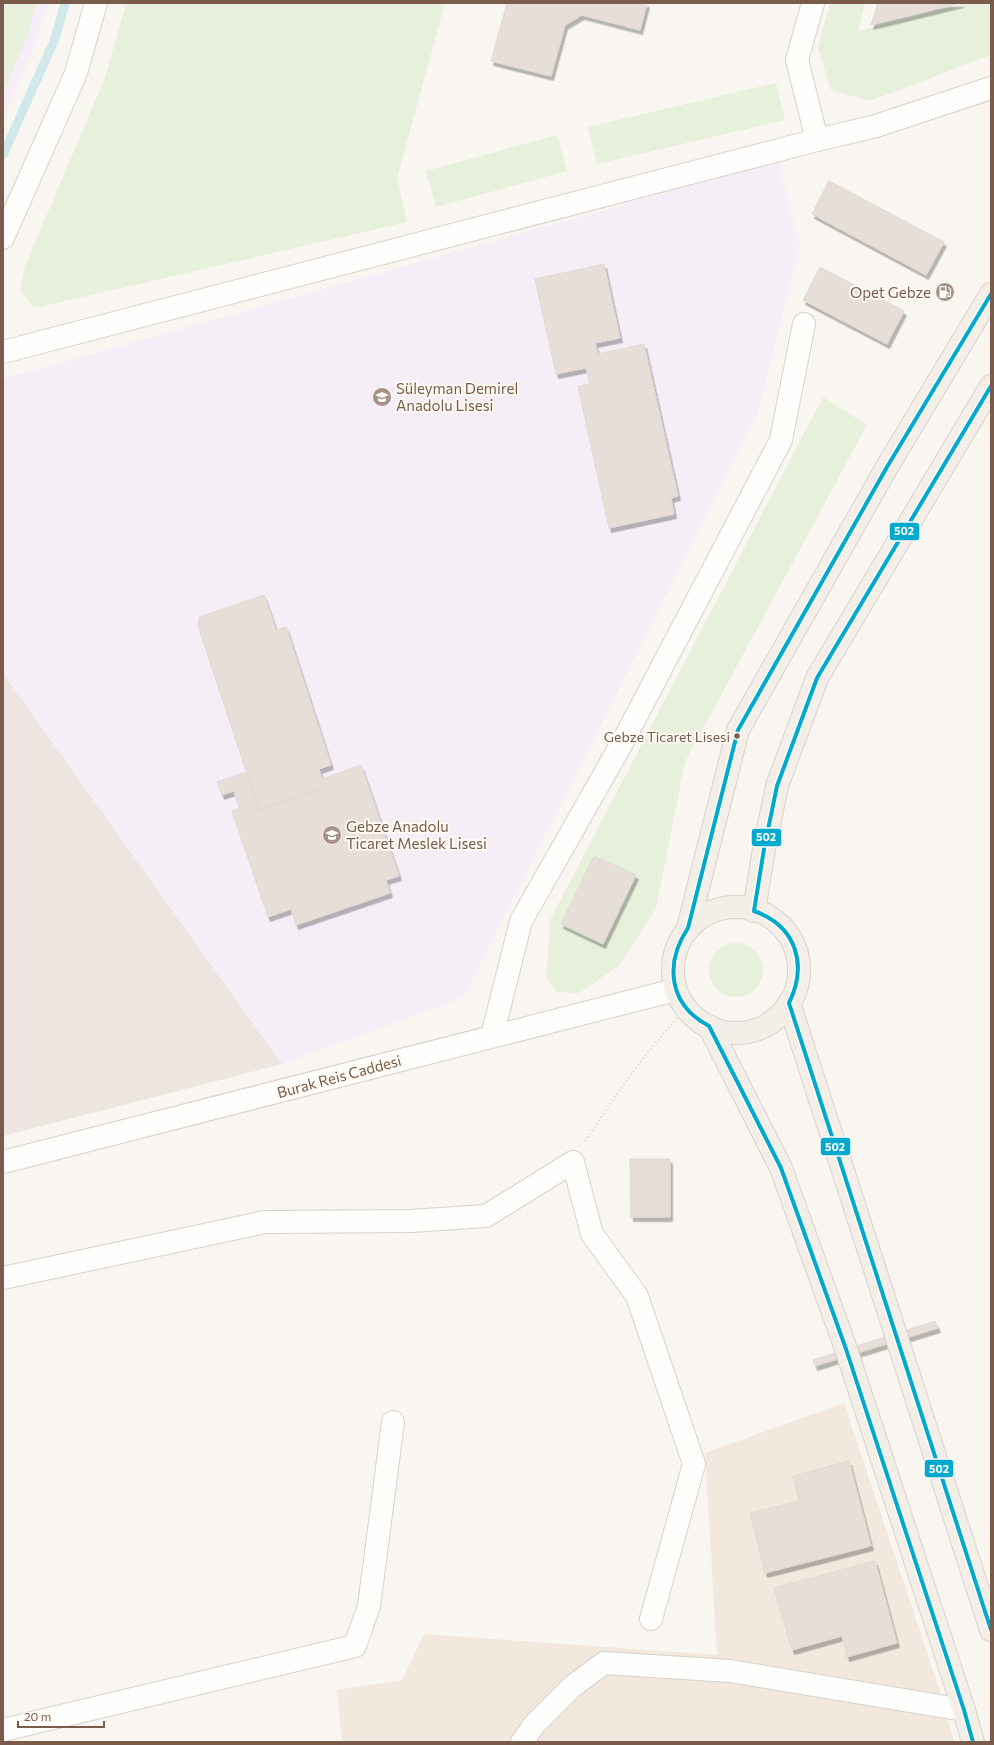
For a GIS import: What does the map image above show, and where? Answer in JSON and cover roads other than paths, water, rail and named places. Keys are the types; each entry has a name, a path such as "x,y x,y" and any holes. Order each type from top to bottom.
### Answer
{"main road":[{"path":"688,928 704,916 722,908 742,907 762,912 778,923 791,939 796,952 798,958 799,978 793,997 782,1013 765,1027 744,1033 722,1032 702,1024 686,1009 675,990 672,968 677,947 688,928 738,730 887,467 991,294"},
{"path":"754,911 764,849 777,786 817,678 991,386"},
{"path":"789,1003 991,1630"},
{"path":"709,1026 781,1168 846,1349 964,1710 973,1742"}],"street":[{"path":"3,238 76,73 96,3"},
{"path":"813,3 797,60 817,140"},
{"path":"3,352 817,140 876,126 991,88"},
{"path":"492,1036 521,921 621,745 781,440 804,324"},
{"name":"Burak Reis Caddesi","path":"3,1162 675,990"},
{"path":"3,1278 265,1222 411,1221 486,1216 573,1162 592,1234 637,1296 694,1464 651,1619"},
{"path":"3,1730 355,1646 369,1606 392,1422"},
{"path":"522,1742 534,1725 573,1686 604,1663 730,1672 964,1710"}],"waterway":[{"path":"3,155 55,39 65,3"}],"place":[{"name":"Opet Gebze","path":"945,292"},
{"name":"Süleyman Demirel Anadolu Lisesi","path":"382,397"},
{"name":"Gebze Ticaret Lisesi","path":"737,736"},
{"name":"Gebze Anadolu Ticaret Meslek Lisesi","path":"332,835"}]}
